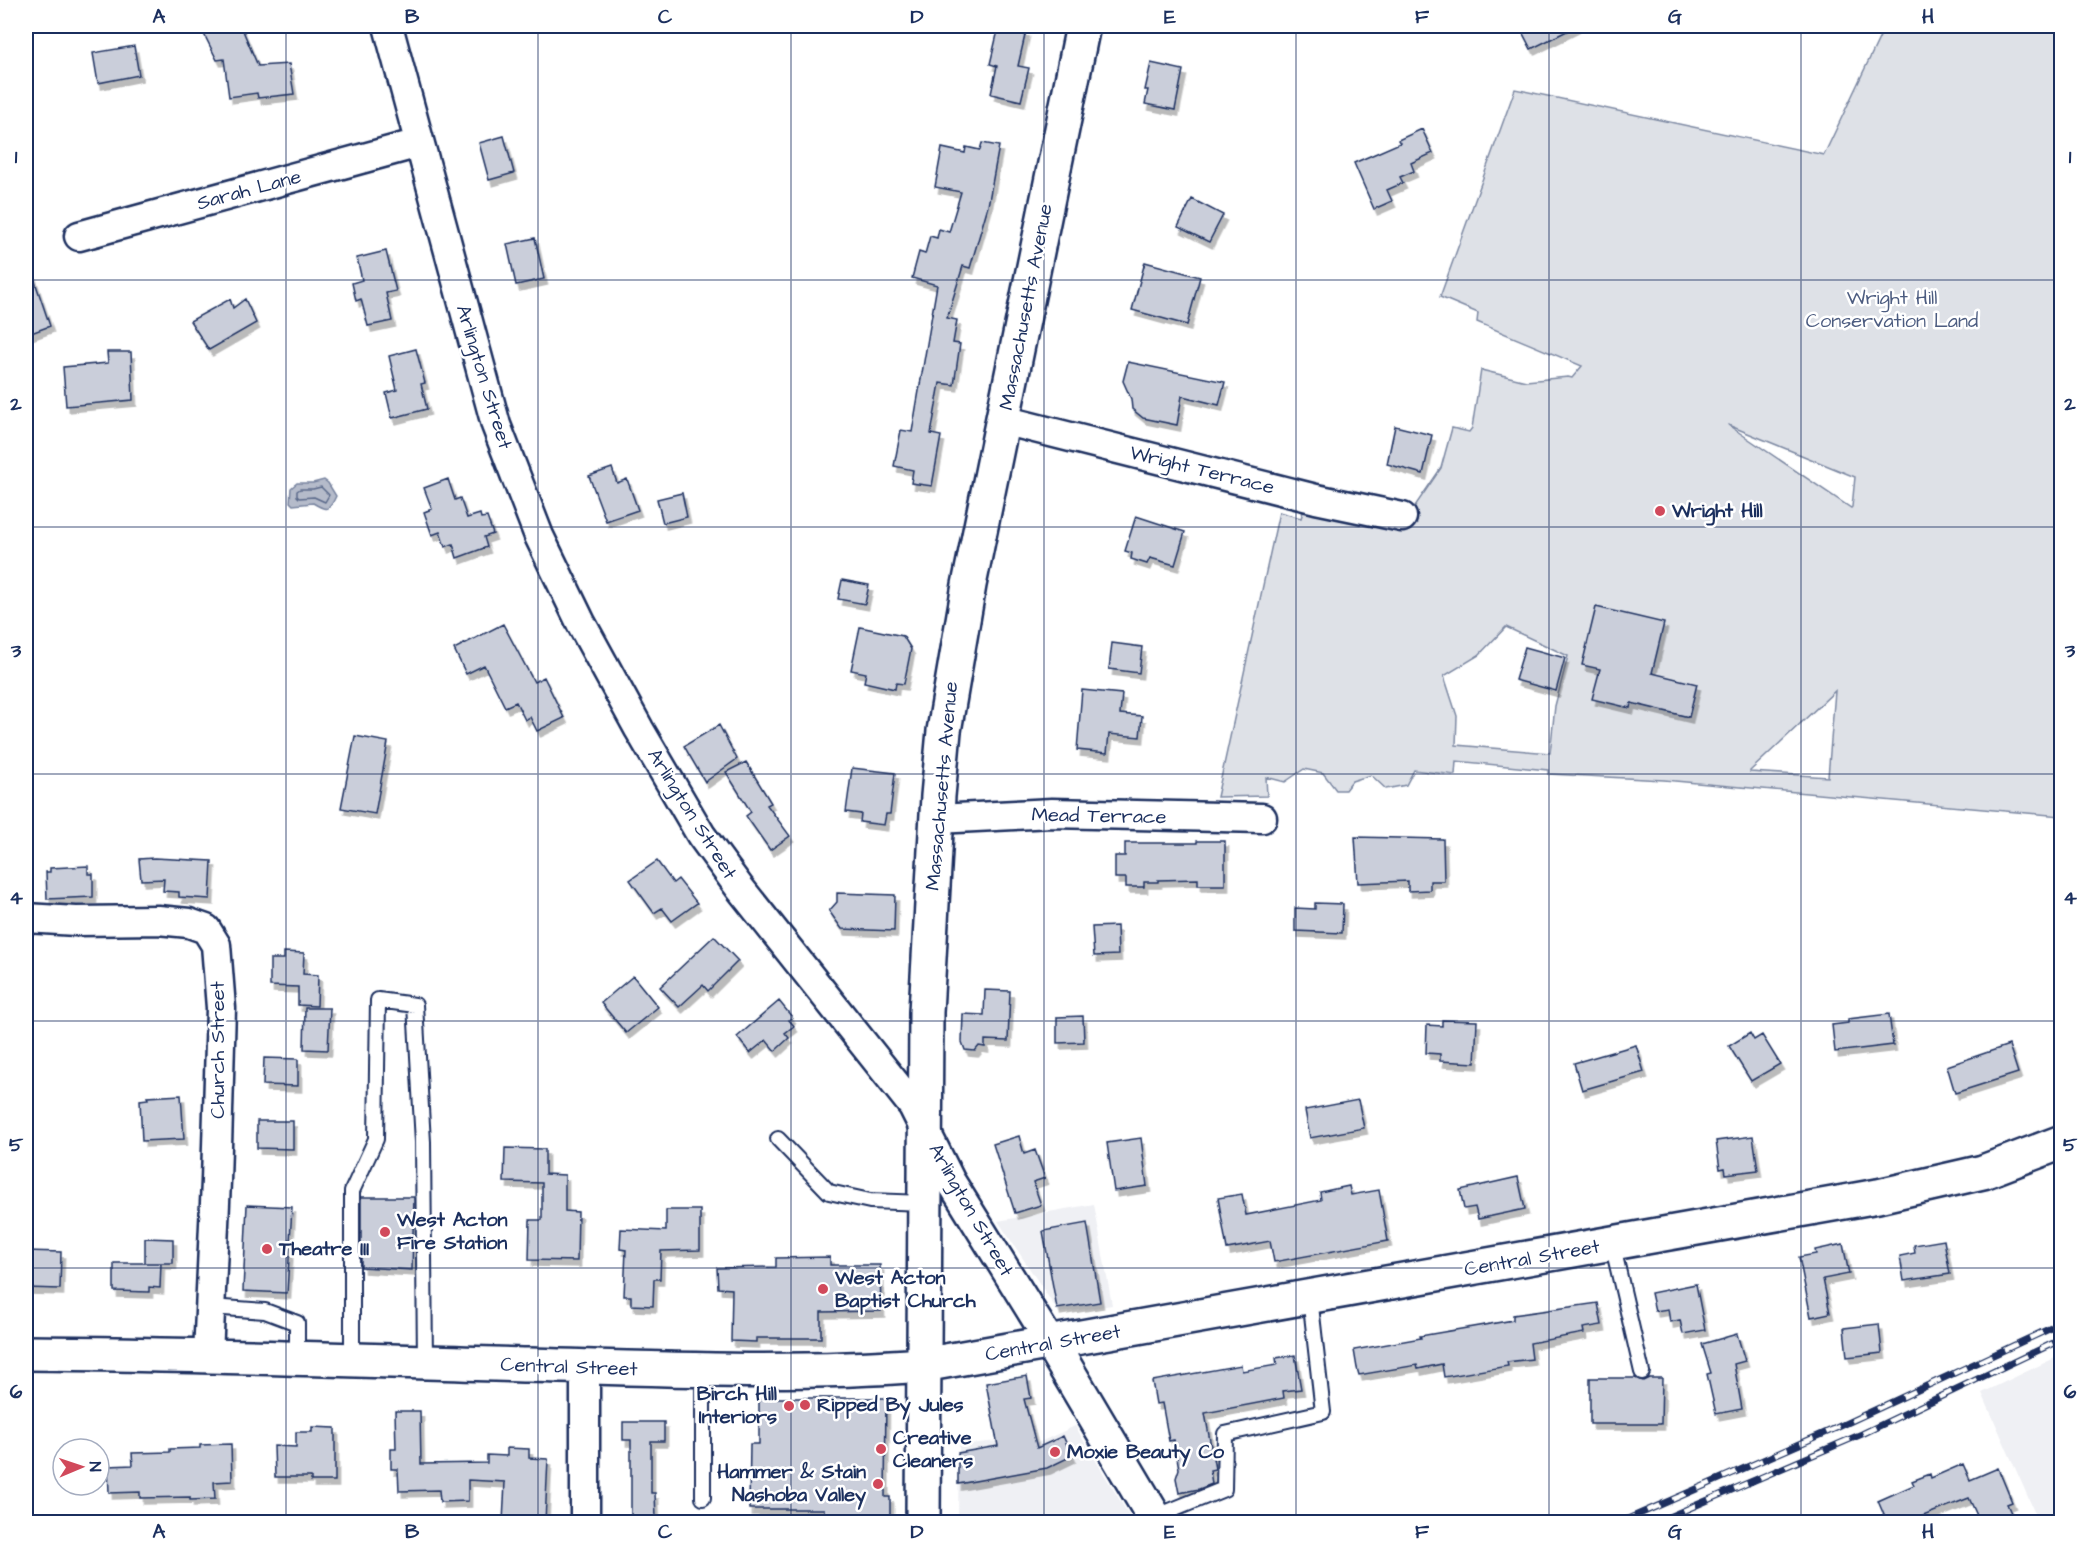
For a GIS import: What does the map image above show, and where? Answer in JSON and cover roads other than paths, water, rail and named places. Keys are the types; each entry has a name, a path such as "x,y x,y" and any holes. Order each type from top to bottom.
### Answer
{"street":[{"name":"Arlington Street","path":"388,26 496,426 539,536 581,623 700,835 913,1106 950,1180 1051,1344 1155,1520"},
{"name":"Massachusetts Avenue","path":"923,1522 924,1129 927,987 940,762 949,692 969,585 1083,26"},
{"name":"Sarah Lane","path":"79,236 419,143"},
{"name":"Wright Terrace","path":"1003,420 1316,499 1402,517"},
{"name":"Mead Terrace","path":"936,819 1052,813 1262,818"},
{"name":"Church Street","path":"26,918 158,920 189,923 206,929 216,945 220,1008 208,1355"},
{"name":"Central Street","path":"26,1353 208,1355 703,1370 825,1370 923,1365 1922,1187 1983,1172 2061,1142"},
{"path":"585,1367 585,1522"}],"lane":[{"path":"352,1360 351,1191 376,1139 378,1000 415,1005 423,1142 425,1362"},
{"path":"778,1139 828,1192 870,1201 924,1203"},
{"path":"1612,1243 1642,1372"},
{"path":"1155,1520 1224,1489 1225,1434 1323,1412 1310,1297"},
{"path":"210,1307 265,1311 297,1323 297,1358"},
{"path":"703,1370 703,1498"}],"water":[{"path":"324,480 336,496 327,509 313,503 293,505 290,502 291,488 297,483"}],"railway":[{"path":"1621,1522 1834,1429 2062,1323"},
{"path":"1657,1522 1862,1434 2062,1339"}],"place":[{"name":"Wright Hill","path":"1660,511"},
{"name":"West Acton Fire Station","path":"385,1232"},
{"name":"Theatre III","path":"267,1249"},
{"name":"West Acton Baptist Church","path":"823,1289"},
{"name":"Ripped By Jules","path":"805,1405"},
{"name":"Birch Hill Interiors","path":"789,1406"},
{"name":"Creative Cleaners","path":"881,1449"},
{"name":"Moxie Beauty Co","path":"1055,1452"},
{"name":"Hammer & Stain Nashoba Valley","path":"878,1484"}],"park label":[{"name":"Wright Hill Conservation Land","path":"1892,310"}]}
